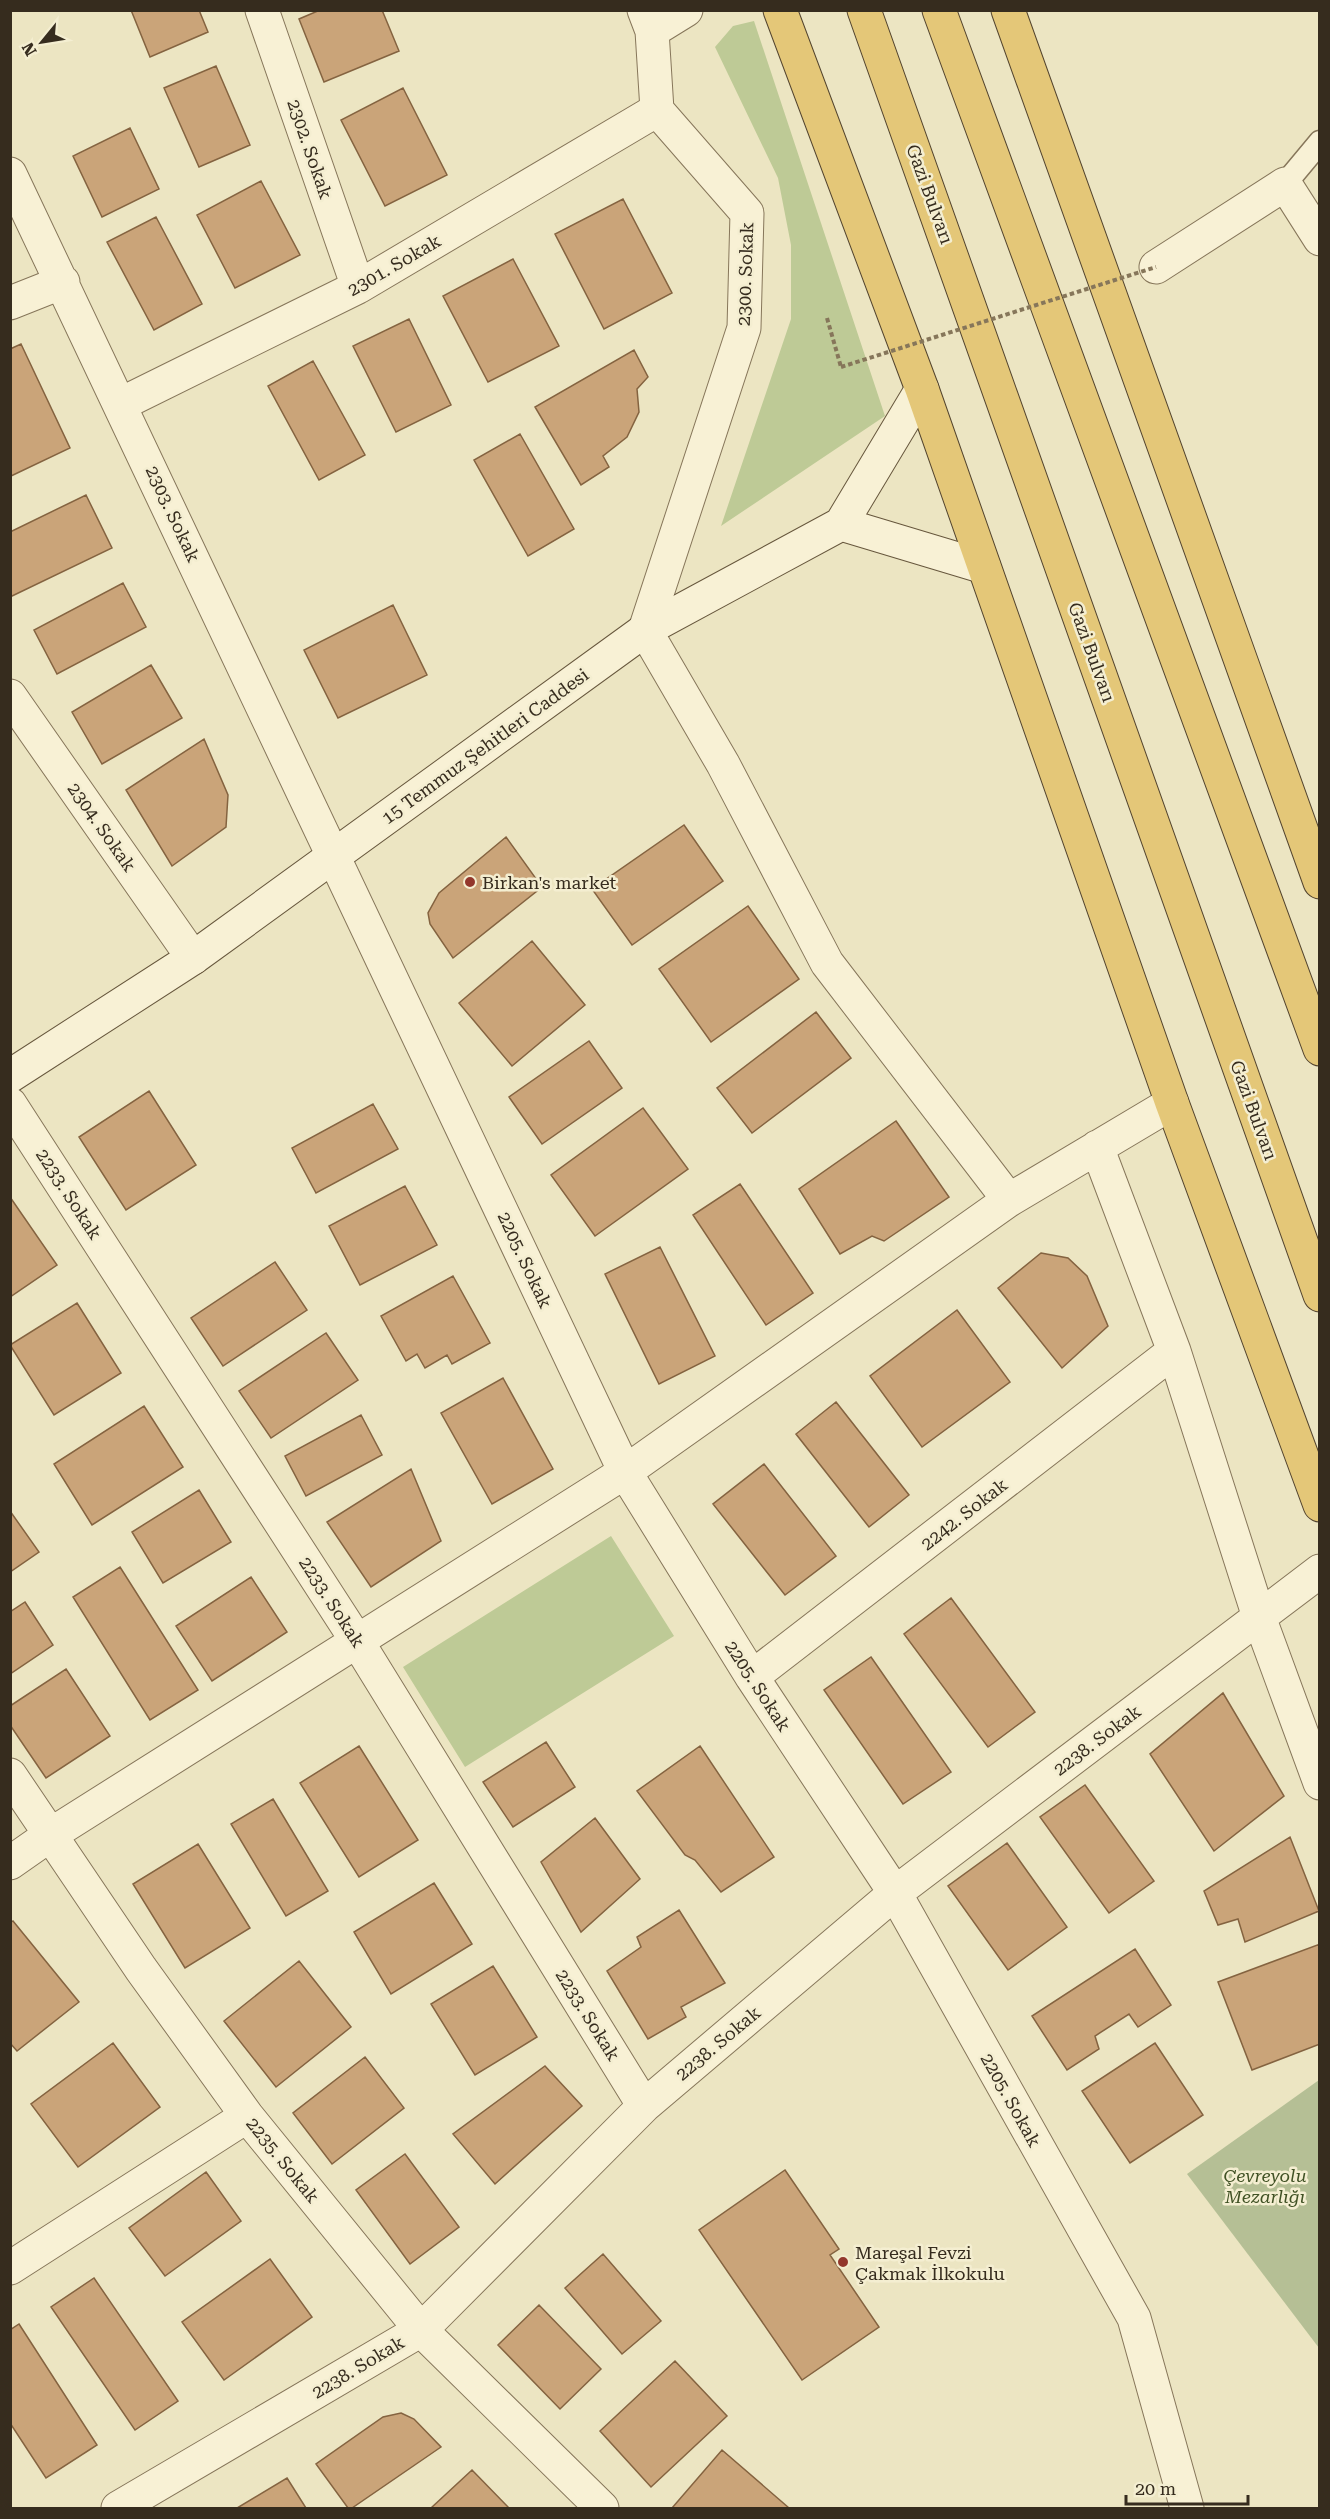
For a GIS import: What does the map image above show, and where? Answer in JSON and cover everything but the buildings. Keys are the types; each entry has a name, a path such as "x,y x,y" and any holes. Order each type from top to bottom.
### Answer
{"highway":[{"path":"780,10 922,389 1172,1103 1320,1505"},
{"name":"Gazi Bulvarı","path":"864,10 1320,1294"},
{"path":"939,10 1320,1049"},
{"path":"1008,10 1320,882"}],"street":[{"name":"2302. Sokak","path":"262,10 358,287"},
{"path":"657,110 648,21 686,10"},
{"name":"2301. Sokak","path":"121,404 358,287 657,110"},
{"name":"2300. Sokak","path":"645,630 744,328 747,213 657,110"},
{"name":"2303. Sokak","path":"10,174 121,404 333,856"},
{"path":"1156,267 1285,184 1320,239"},
{"path":"10,303 63,282"},
{"path":"922,389 841,524 984,567"},
{"name":"15 Temmuz Şehitleri Caddesi","path":"10,1076 193,958 645,630 841,524"},
{"path":"645,630 723,764 827,963 1009,1200"},
{"name":"2304. Sokak","path":"10,696 193,958"},
{"name":"2205. Sokak","path":"333,856 625,1472 752,1677 895,1893 1134,2318 1187,2508"},
{"path":"10,1863 625,1472 1009,1200 1172,1103"},
{"name":"2233. Sokak","path":"10,1104 357,1641 644,2106"},
{"path":"1097,1147 1174,1351 1259,1617 1320,1783"},
{"name":"2242. Sokak","path":"752,1677 1174,1351"},
{"name":"2238. Sokak","path":"118,2508 421,2330 644,2106 895,1893 1320,1571"},
{"name":"2235. Sokak","path":"10,1775 141,1969 247,2116 421,2330 602,2508"},
{"path":"10,2268 247,2116"}],"lane":[{"path":"1285,184 1320,142"}],"path":[{"path":"827,318 841,367 1156,267"}],"green space":[{"path":"754,21 885,416 721,526 791,319 791,245 778,178 715,47 733,26"},
{"path":"611,1536 674,1636 465,1767 403,1667"},
{"name":"Çevreyolu Mezarlığı","path":"1319,2080 1319,2348 1187,2174"}],"place":[{"name":"Birkan's market","path":"470,882"},
{"name":"Mareşal Fevzi Çakmak İlkokulu","path":"843,2262"}]}
